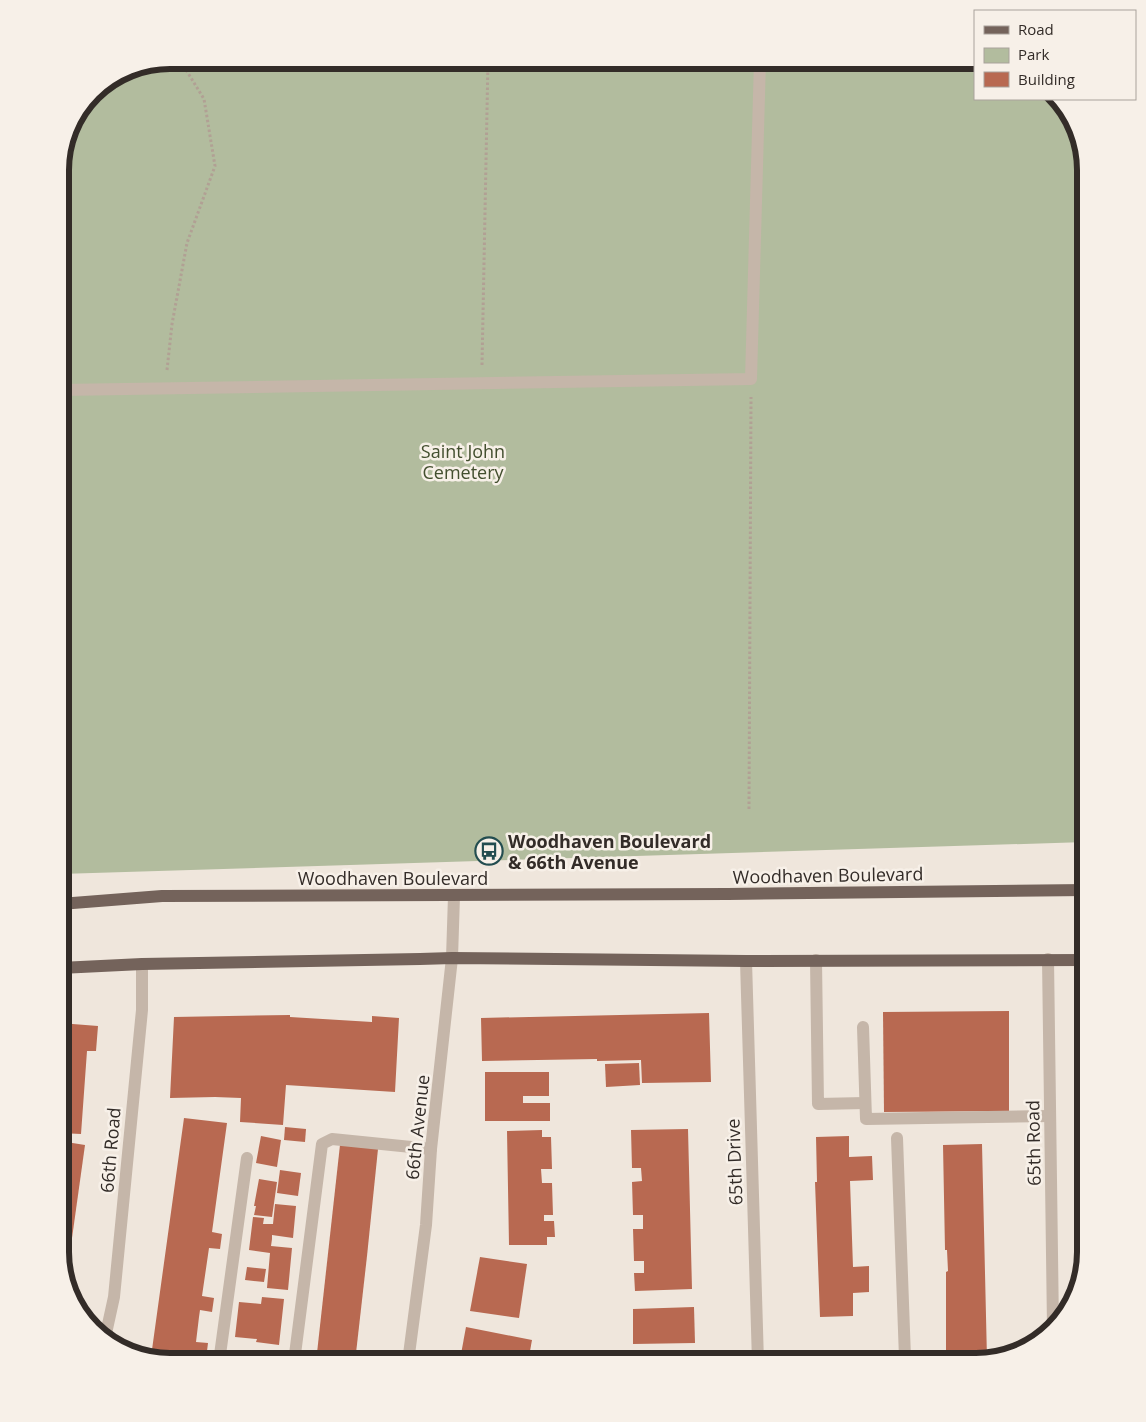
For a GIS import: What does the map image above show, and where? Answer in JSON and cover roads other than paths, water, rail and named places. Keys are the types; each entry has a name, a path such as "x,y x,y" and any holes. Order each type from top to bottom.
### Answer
{"main road":[{"name":"Woodhaven Boulevard","path":"69,903 162,896 454,896 1077,890"},
{"path":"69,968 142,964 452,958 1077,960"}],"street":[{"path":"69,390 751,379 760,69"},
{"name":"66th Avenue","path":"409,1353 426,1225 431,1149 452,958 454,896"},
{"name":"65th Road","path":"1048,959 1053,1318"},
{"name":"65th Drive","path":"746,960 758,1353"},
{"path":"816,960 818,1104 865,1103"},
{"name":"66th Road","path":"107,1331 114,1297 142,1010 142,964"},
{"path":"864,1027 866,1120 1050,1116"},
{"path":"898,1138 904,1353"},
{"path":"295,1353 322,1144 332,1139 431,1149"},
{"path":"220,1353 247,1158"}],"place":[{"name":"Woodhaven Boulevard & 66th Avenue","path":"489,851"}],"park label":[{"name":"Saint John Cemetery","path":"463,461"}]}
